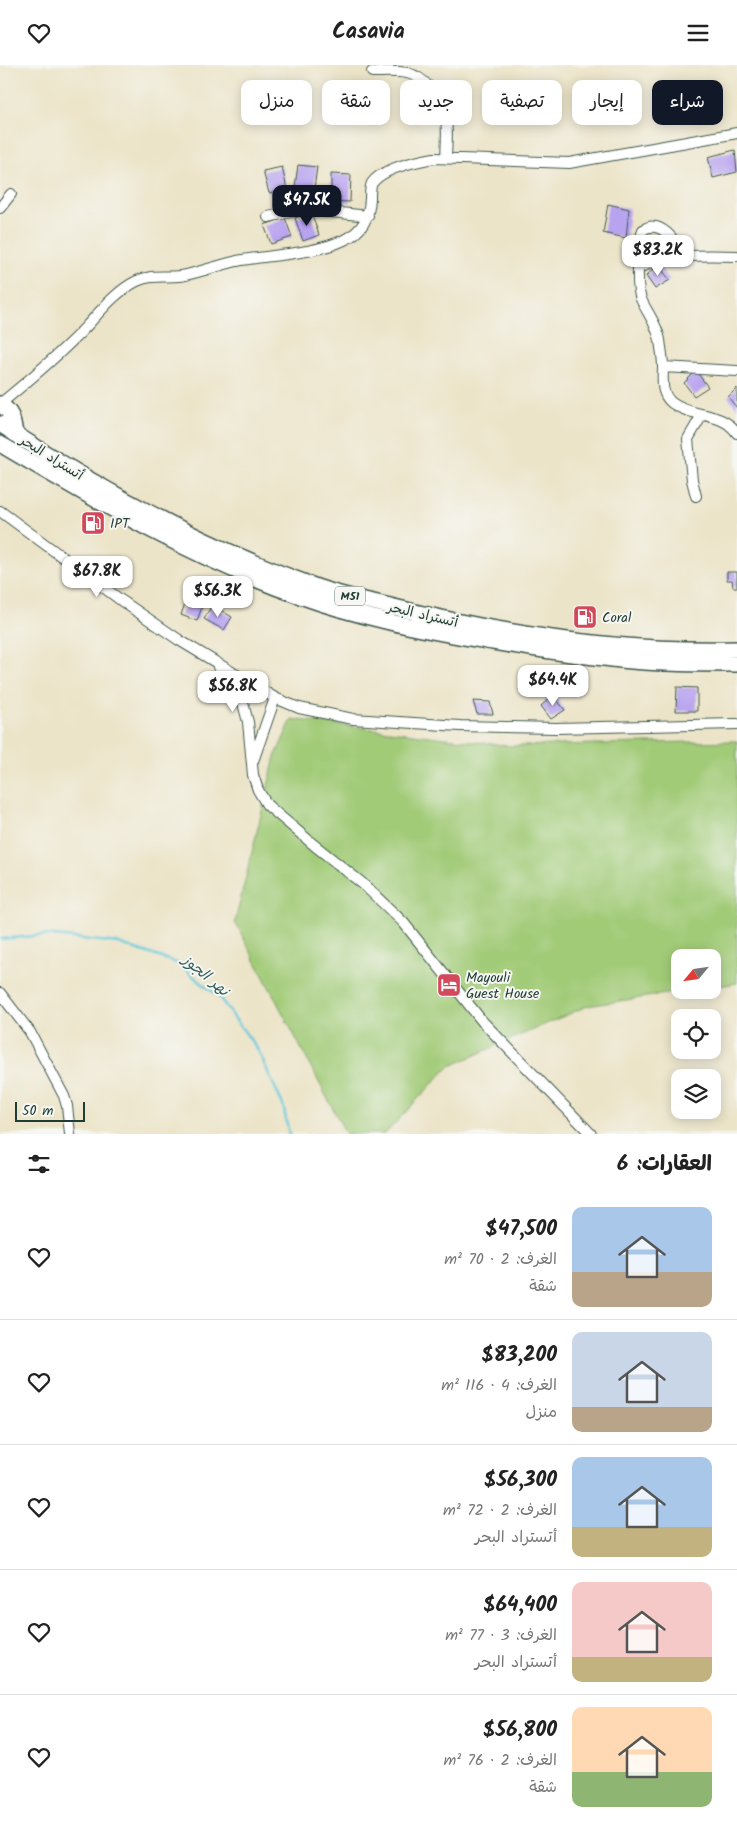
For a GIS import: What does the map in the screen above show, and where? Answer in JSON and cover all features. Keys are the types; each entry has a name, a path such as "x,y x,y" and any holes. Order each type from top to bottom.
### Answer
{"highway":[{"path":"0,404 7,409 13,418 15,434"},
{"name":"أتستراد البحر","path":"0,424 62,465 152,515 262,566 316,587 442,619 512,632 618,644 737,649"},
{"name":"أتستراد البحر","path":"0,444 87,496 171,541 251,577 350,613 458,636 603,658 659,663 737,665"}],"street":[{"path":"372,72 399,72 415,76 434,92 441,101 445,111 447,123 446,158"},
{"path":"0,404 66,346 123,290 138,280 154,276 185,275 237,261 306,251 343,241 363,226 368,216 371,185 376,179 398,167 419,160 446,158 568,163 737,133"},
{"path":"0,208 11,194"},
{"path":"268,217 296,211 313,210 368,216"},
{"path":"684,255 678,246 658,227 643,230 636,258 638,288 641,298 659,332 663,367 663,390 673,403 702,415 728,422 737,433"},
{"path":"638,268 653,261 684,255 737,256"},
{"path":"663,367 737,371"},
{"path":"696,496 692,480 688,439 702,415"},
{"path":"0,511 122,601 179,640 274,698 299,709 340,718 460,726 556,728 737,724"},
{"path":"212,660 234,686 243,703 248,722 252,766 258,790 272,811 363,884 403,922 482,1021 591,1134"},
{"path":"252,766 274,698"},
{"path":"0,993 30,1032 64,1096 70,1134"}],"green space":[{"path":"292,719 510,746 737,741 737,983 721,986 721,949 671,949 671,993 587,1006 448,1067 385,1134 346,1134 235,922 275,757"}],"building":[{"path":"735,150 737,172 713,178 708,157"},
{"path":"298,165 317,167 313,196 294,194"},
{"path":"282,167 287,189 269,193 263,171"},
{"path":"331,174 351,175 350,202 331,201"},
{"path":"608,204 629,209 626,238 603,233"},
{"path":"311,212 319,235 303,241 295,218"},
{"path":"285,218 292,237 271,244 264,225"},
{"path":"658,265 670,280 655,289 646,276"},
{"path":"696,371 708,387 694,396 684,383"},
{"path":"737,388 737,408 728,397"},
{"path":"727,572 737,572 737,587 733,587 732,580 727,580"},
{"path":"189,592 205,598 197,621 181,615"},
{"path":"212,605 232,617 224,630 204,619"},
{"path":"677,687 697,688 697,711 676,711"},
{"path":"553,695 565,710 551,719 541,706"},
{"path":"473,701 490,702 493,714 477,714"}],"waterway":[{"name":"نهر الجوز","path":"0,939 46,935 118,943 177,963 219,997 258,1050 283,1105 289,1134"}],"place":[{"name":"IPT","path":"93,523"},
{"name":"Coral","path":"585,617"},
{"name":"Mayouli Guest House","path":"449,985"}]}
